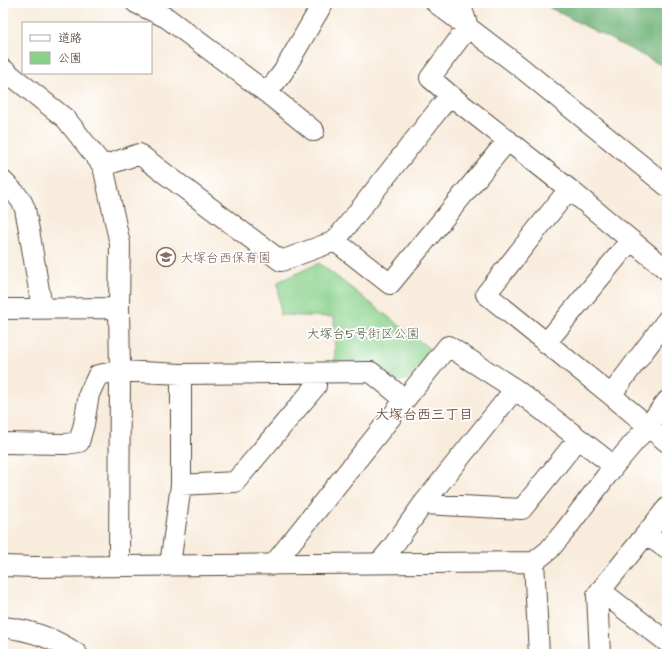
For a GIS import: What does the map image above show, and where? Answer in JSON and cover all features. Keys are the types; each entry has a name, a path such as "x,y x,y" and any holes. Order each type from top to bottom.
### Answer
{"street":[{"path":"136,3 167,18 314,131"},
{"path":"266,93 283,72 323,3"},
{"path":"436,3 519,66 667,186"},
{"path":"460,3 468,26"},
{"path":"468,26 430,78 632,240 667,270"},
{"path":"5,76 66,120 103,166 120,244 119,566"},
{"path":"103,166 139,154 281,262 335,241 450,95"},
{"path":"335,241 390,284 508,140"},
{"path":"3,181 22,202 25,209 42,308"},
{"path":"569,189 486,294 667,442"},
{"path":"546,343 632,240"},
{"path":"3,309 119,308"},
{"path":"611,395 667,320"},
{"path":"273,565 404,399 448,346 515,389 614,466"},
{"path":"3,443 66,444 79,442 84,424 89,394 98,375 120,371 181,374 371,372 404,399"},
{"path":"181,485 235,482 316,386 316,373"},
{"path":"170,565 181,485 181,374"},
{"path":"379,563 423,504 515,389"},
{"path":"3,566 534,562 549,550 564,532 614,466 667,401"},
{"path":"423,504 522,509 578,439"},
{"path":"600,654 597,595 647,535 667,508"},
{"path":"647,535 667,549"},
{"path":"534,562 539,654"},
{"path":"601,591 667,642"},
{"path":"3,627 21,629 57,642 77,654"}],"green space":[{"path":"547,3 654,3 667,13 667,68 550,8"},
{"name":"大塚台5号街区公園","path":"319,263 431,350 409,379 397,382 371,362 335,362 334,317 280,315 278,282"}],"place":[{"name":"大塚台西保育園","path":"166,257"}],"district":[{"name":"大塚台西三丁目","path":"424,414"}]}
